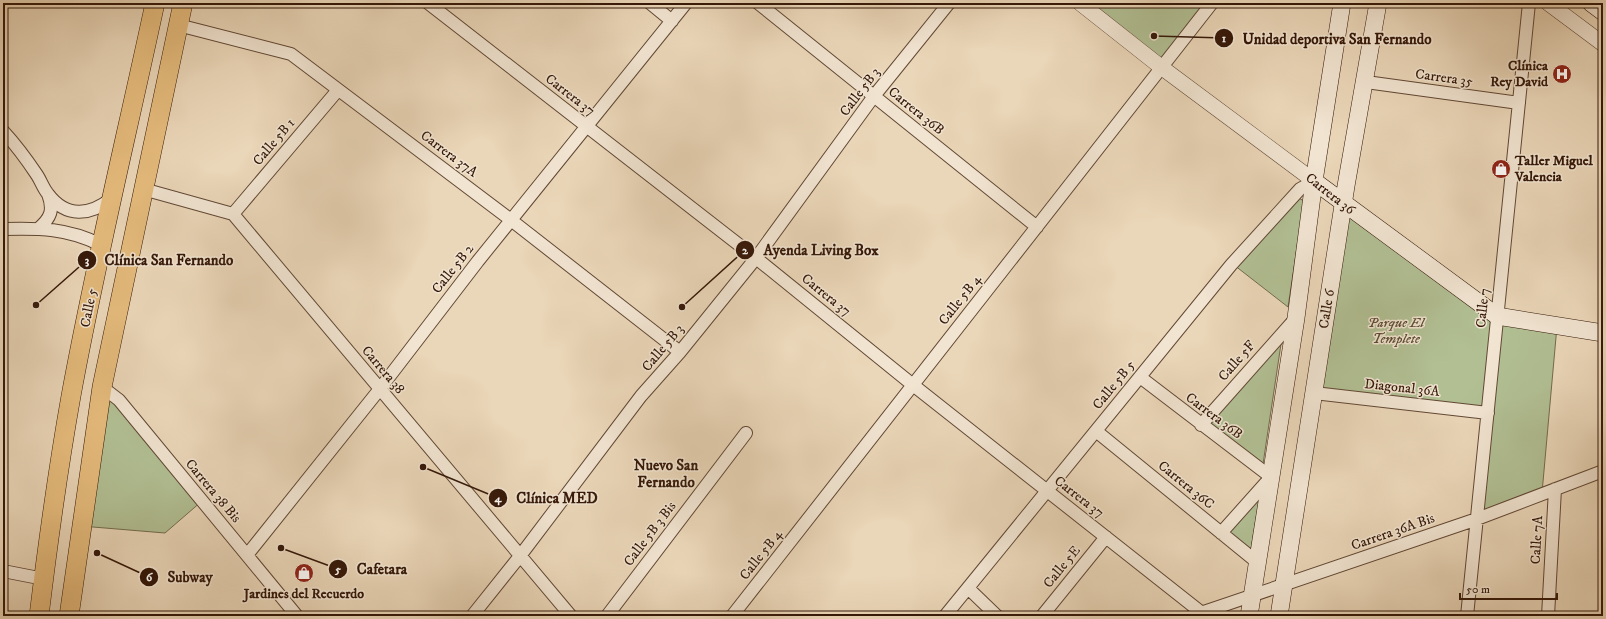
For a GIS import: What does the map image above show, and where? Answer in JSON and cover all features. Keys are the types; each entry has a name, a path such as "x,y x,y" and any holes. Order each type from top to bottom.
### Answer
{"main road":[{"name":"Calle 5","path":"40,616 56,488 71,395 101,245 155,3"},
{"name":"Calle 5","path":"69,616 102,387 183,3"},
{"name":"Calle 6","path":"1249,616 1296,318 1314,181 1342,3"},
{"name":"Calle 6","path":"1279,616 1344,204 1366,82 1378,3"},
{"path":"1591,3 1603,12"},
{"name":"Carrera 36","path":"1314,181 1497,316 1603,333"}],"street":[{"name":"Carrera 37","path":"428,3 756,258 913,385 1106,537 1197,614"},
{"path":"650,3 672,21"},
{"name":"Calle 5B 2","path":"247,555 379,390 511,220 686,3"},
{"name":"Carrera 36B","path":"758,3 1037,227"},
{"name":"Calle 5B 3","path":"472,616 520,556 641,396 680,352 756,258 874,96 949,3"},
{"name":"Carrera 36","path":"1080,3 1162,67 1314,181"},
{"name":"Calle 5B 4","path":"732,616 1212,3"},
{"name":"Calle 7","path":"1467,616 1528,3"},
{"path":"1548,3 1603,44"},
{"name":"Carrera 37A","path":"178,25 291,54 511,220 680,352"},
{"name":"Carrera 35","path":"1366,82 1519,103"},
{"name":"Calle 5B 1","path":"233,214 338,90"},
{"path":"3,132 37,175 52,204 50,214 45,223 38,229"},
{"name":"Calle 5B 5","path":"945,616 1231,266 1300,189 1314,181"},
{"path":"143,189 233,214"},
{"path":"48,194 58,204 73,211 80,212 96,210 112,198"},
{"name":"Carrera 38","path":"233,214 379,390 571,616"},
{"path":"3,230 53,229 84,237 101,245"},
{"name":"Calle 5F","path":"1201,425 1296,318"},
{"name":"Carrera 36B","path":"1140,377 1271,478"},
{"name":"Carrera 38 Bis","path":"102,387 119,400 297,616"},
{"name":"Diagonal 36A","path":"1314,393 1488,412"},
{"name":"Carrera 36C","path":"1096,431 1257,562"},
{"name":"Calle 5B 3 Bis","path":"607,616 746,432"},
{"name":"Carrera 36A Bis","path":"1197,614 1477,519 1603,471"},
{"path":"1221,532 1271,478"},
{"name":"Calle 7A","path":"1548,616 1555,489"},
{"name":"Calle 5E","path":"1042,616 1106,537"},
{"path":"3,571 44,579"},
{"path":"968,588 997,616"}],"green space":[{"path":"1080,3 1212,3 1161,67"},
{"path":"1297,197 1304,201 1288,307 1234,265"},
{"name":"Parque El Templete","path":"1344,203 1497,316 1557,326 1542,493 1477,519 1487,413 1314,393"},
{"path":"1281,344 1263,464 1204,424"},
{"path":"102,387 202,501 165,533 81,526"},
{"path":"1260,495 1250,555 1224,532"}],"place":[{"name":"Unidad deportiva San Fernando","path":"1154,36"},
{"name":"Clínica Rey David","path":"1562,74"},
{"name":"Taller Miguel Valencia","path":"1501,169"},
{"name":"Clínica San Fernando","path":"36,305"},
{"name":"Ayenda Living Box","path":"682,307"},
{"name":"Clínica MED","path":"423,467"},
{"name":"Cafetara","path":"281,548"},
{"name":"Subway","path":"97,553"},
{"name":"Jardines del Recuerdo","path":"304,573"}],"district":[{"name":"Nuevo San Fernando","path":"666,474"}]}
